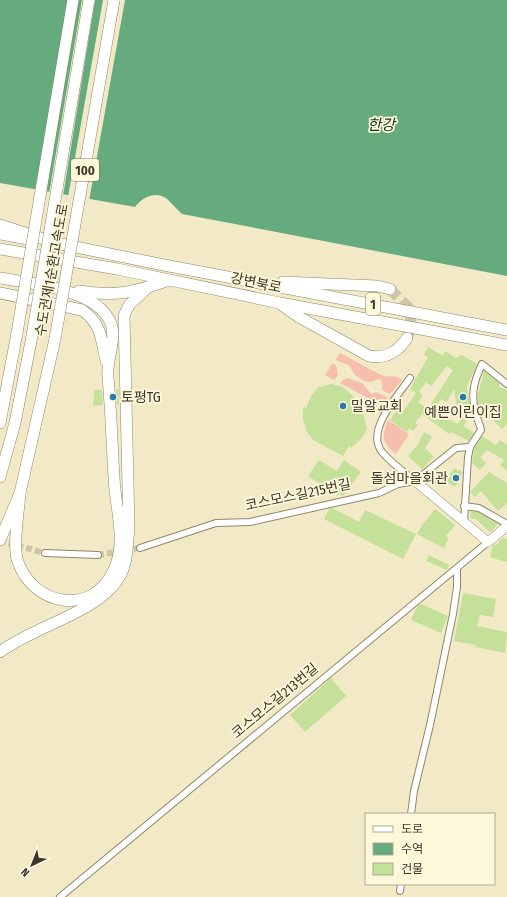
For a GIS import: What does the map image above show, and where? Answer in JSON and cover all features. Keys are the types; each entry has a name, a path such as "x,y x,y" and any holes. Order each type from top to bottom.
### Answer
{"highway":[{"name":"수도권제1순환고속도로","path":"1,419 17,333 73,0"},
{"name":"수도권제1순환고속도로","path":"0,477 15,423 32,336 89,0"},
{"name":"수도권제1순환고속도로","path":"0,540 20,493 55,339 114,0"},
{"path":"0,225 56,243"},
{"name":"1","path":"0,234 56,243 507,330"},
{"name":"강변북로","path":"0,249 169,280 280,303 507,344"},
{"path":"0,278 102,295 147,288 169,280"},
{"path":"240,279 371,286 390,289"},
{"path":"49,286 90,300 105,312 112,327 107,368"},
{"path":"0,652 27,635 93,603 111,590 121,575 126,558 128,528 124,316 129,305 147,288"},
{"path":"0,293 82,310 91,316 97,324 107,368 114,479 121,527 120,550 116,565 104,585 90,596 79,600 65,601 45,595 29,583 20,567 15,553 20,493"},
{"path":"280,303 299,317 369,356 377,358 388,355 396,351 407,338"}],"street":[{"path":"464,522 467,462 470,447 481,430 475,412 472,392 474,380 482,364 507,384"},
{"path":"410,378 381,420 377,436 382,453 488,542"},
{"name":"코스모스길215번길","path":"140,548 216,523 250,522 299,512 351,498 379,493 398,484 415,481 454,449 470,447"},
{"name":"코스모스길213번길","path":"60,897 507,525 480,508 464,506"},
{"path":"45,554 98,555"},
{"path":"411,813 414,791 430,725 458,587 457,568"}],"shaded area":[{"path":"340,353 381,375 397,377 402,380 390,394 382,390 382,381 379,379 370,382 363,380 355,375 349,365 335,360"},
{"path":"332,364 336,365 338,375 334,380 325,375"},
{"path":"347,378 362,383 371,394 377,392 388,398 382,406 340,383"},
{"path":"388,420 409,434 396,454 391,450 384,439"}],"water":[{"name":"한강","path":"0,0 507,0 507,276 182,214 166,198 158,195 149,196 141,200 135,207 0,183"}],"pier":[{"path":"82,0 95,0 63,196 49,194"},
{"path":"103,0 125,0 89,201 68,197"}],"building":[{"path":"428,347 443,356 445,351 456,358 462,355 477,364 467,386 470,409 463,410 462,407 457,408 454,389 447,402 441,399 433,411 458,424 462,418 467,421 463,426 474,433 469,441 451,432 449,434 422,414 415,423 418,425 413,431 409,428 407,432 390,420 397,409 402,413 416,393 410,389 428,357 424,355","holes":["447,366 453,370 428,409 418,402 423,396 419,392 426,382 431,386"]},
{"path":"484,371 500,384 499,387 507,390 507,423 502,429 484,411 490,405 478,404 478,395"},
{"path":"331,384 343,387 355,398 363,413 367,429 362,438 351,448 349,446 343,456 313,440 306,430 303,419 303,407 306,408 312,394 319,387"},
{"path":"116,389 119,389 119,405 117,405"},
{"path":"94,390 102,390 103,405 93,406"},
{"path":"424,432 432,437 425,448 434,457 422,469 408,456 417,446"},
{"path":"482,436 496,445 500,440 507,445 507,471 500,465 504,460 487,450 480,457 486,463 480,470 472,463 474,449"},
{"path":"319,460 337,471 344,460 361,472 343,496 340,494 338,496 308,476"},
{"path":"454,468 463,472 455,487 446,482"},
{"path":"489,472 507,483 507,503 498,511 481,491 475,497 470,492"},
{"path":"431,474 443,481 439,487 425,478"},
{"path":"332,508 359,522 365,510 416,534 403,559 324,519 329,509"},
{"path":"435,509 455,525 446,536 449,538 444,548 417,534"},
{"path":"471,511 478,512 498,524 491,532 476,519 470,518"},
{"path":"502,538 507,539 507,562 490,557 493,545 498,544"},
{"path":"429,555 449,565 447,570 426,561"},
{"path":"463,593 496,599 493,617 480,615 477,626 507,632 505,653 454,641"},
{"path":"421,604 448,616 441,633 411,620 417,607"},
{"path":"331,678 346,696 305,732 290,715"}],"tunnel":[{"path":"390,289 410,309 411,329 407,338"},
{"path":"0,541 45,553"},
{"path":"98,555 140,548"}],"place":[{"name":"토평TG","path":"113,397"},
{"name":"예쁜이린이집","path":"463,397"},
{"name":"밀알교회","path":"343,406"},
{"name":"돌섬마을회관","path":"456,478"}]}
